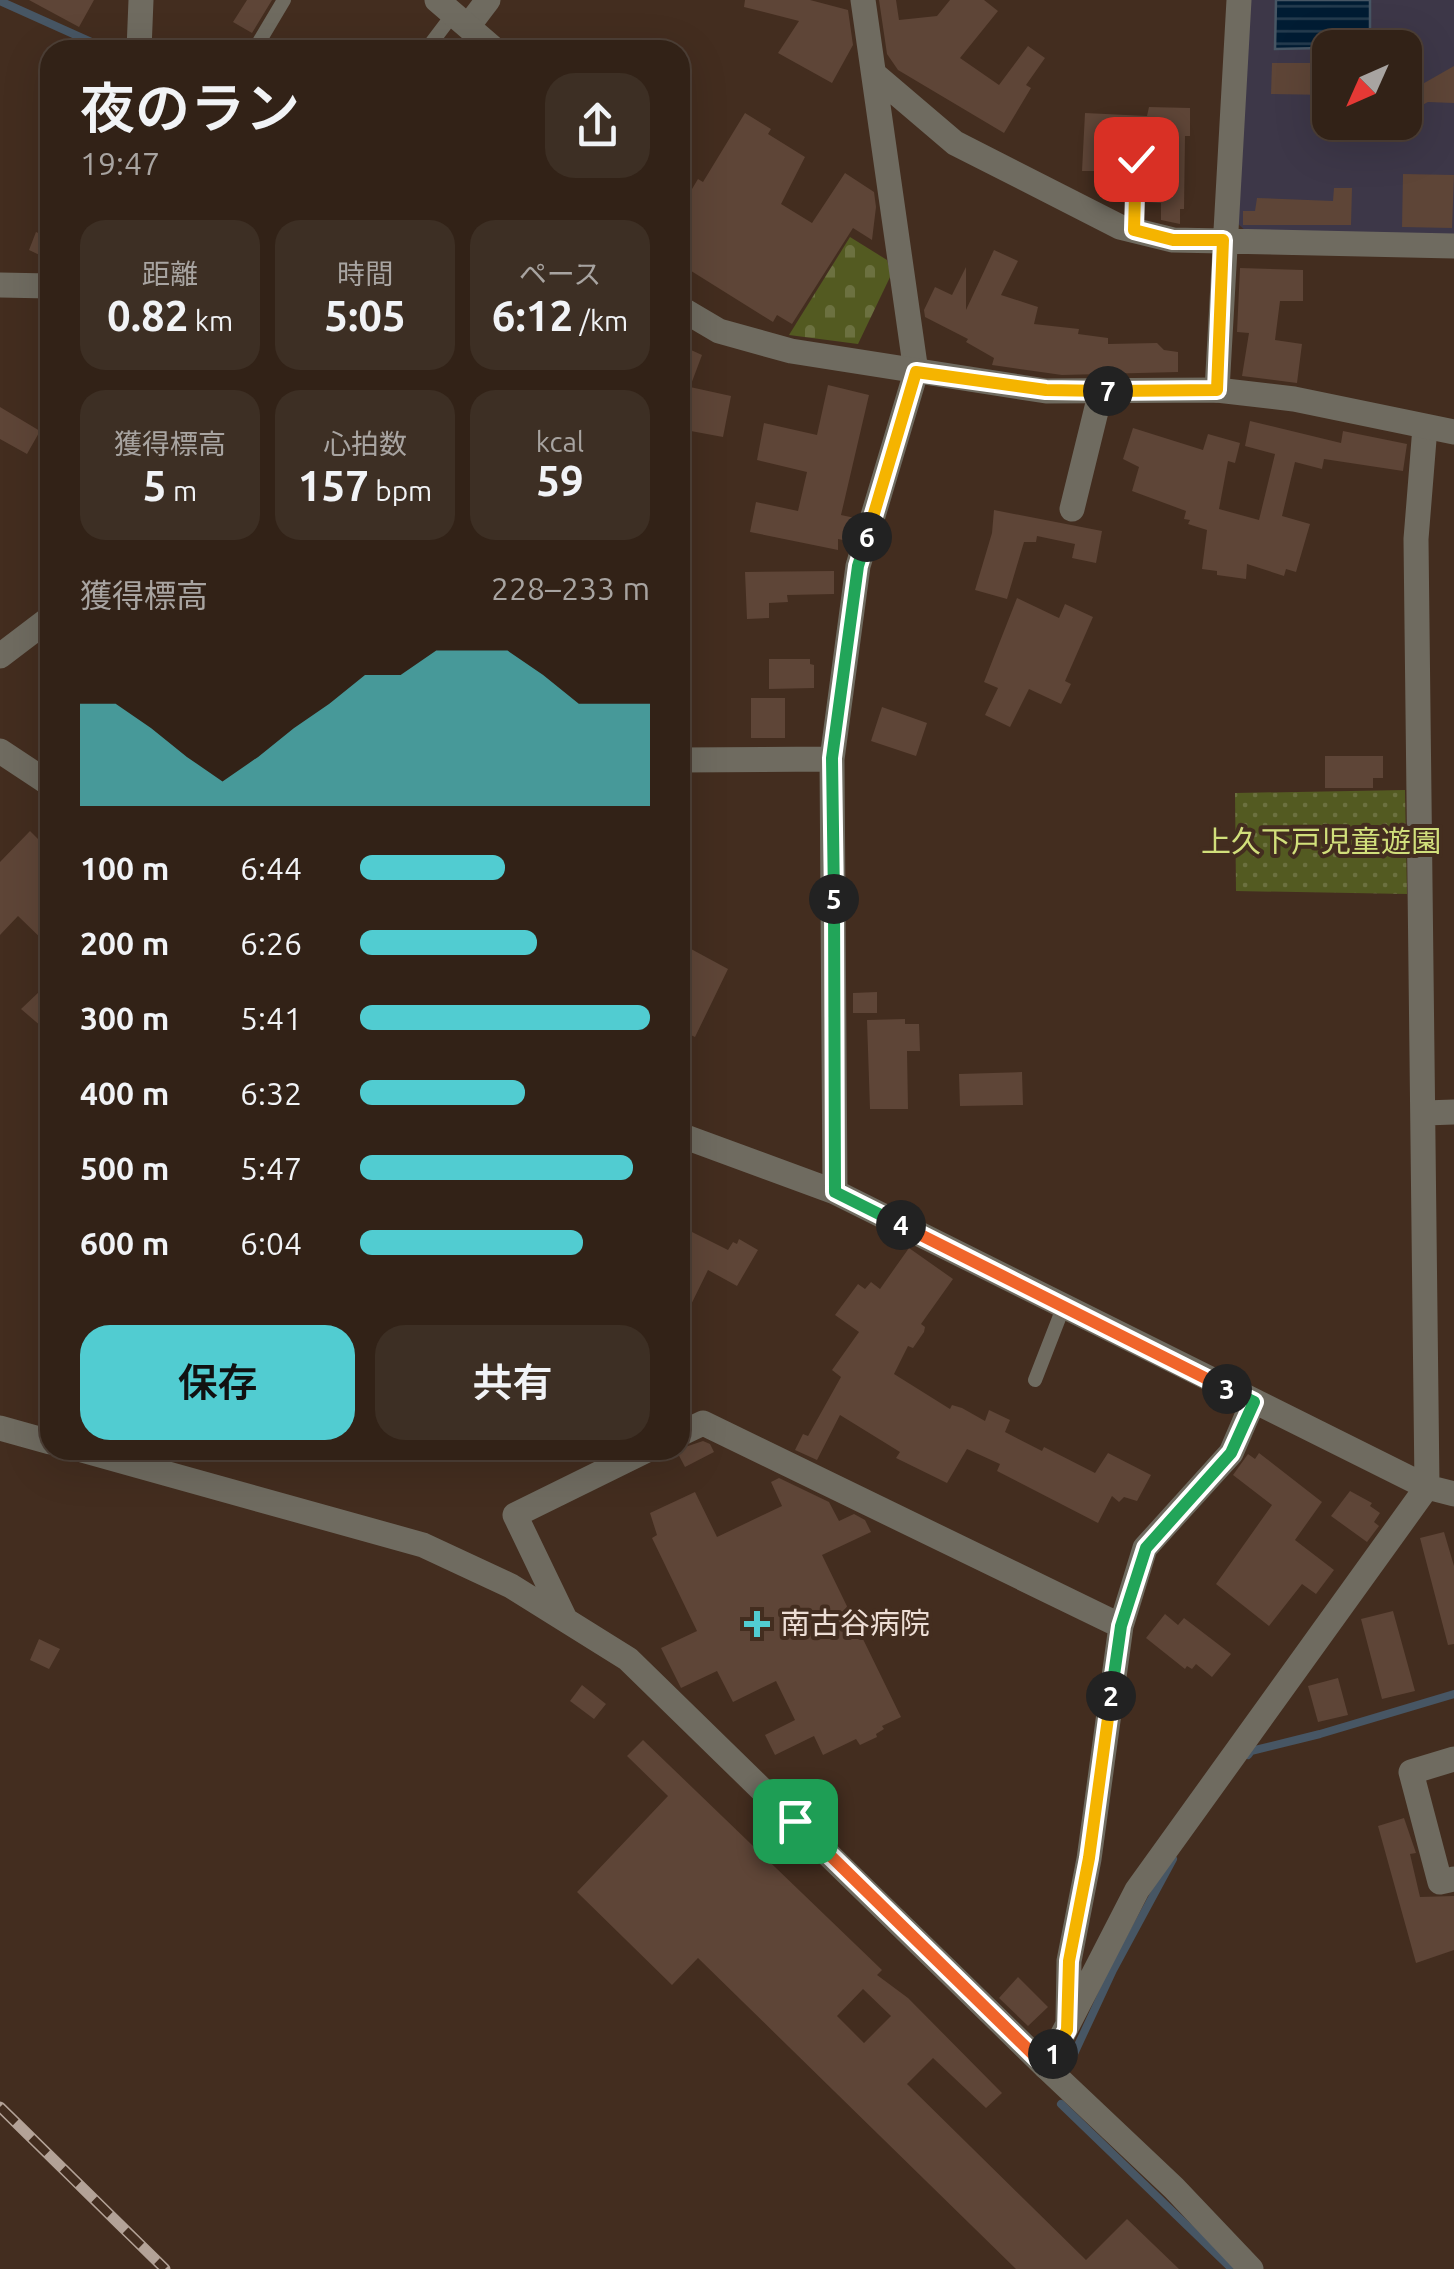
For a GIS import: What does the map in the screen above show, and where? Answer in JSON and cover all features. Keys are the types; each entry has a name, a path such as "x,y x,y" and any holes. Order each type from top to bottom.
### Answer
{"street":[{"path":"140,40 141,0"},
{"path":"484,40 453,13 488,0"},
{"path":"1217,390 1238,0"},
{"path":"835,1192 832,758 858,566 916,372 861,1"},
{"path":"874,74 955,143 1120,226 1173,240 1454,246"},
{"path":"0,286 40,286"},
{"path":"690,314 740,339 791,352 916,372 1046,390 1217,390 1294,398 1454,432"},
{"path":"1072,510 1101,392"},
{"path":"1046,2067 1137,1890 1427,1487 1416,539 1425,427"},
{"path":"0,656 40,626"},
{"path":"0,751 40,777"},
{"path":"690,760 832,758"},
{"path":"1425,1113 1454,1112"},
{"path":"690,1139 835,1192 1427,1487 1454,1494"},
{"path":"1067,2030 1069,1961 1089,1858 1121,1626 1146,1548 1231,1453 1254,1402"},
{"path":"690,1429 702,1423 1121,1626"},
{"path":"0,1428 40,1439"},
{"path":"118,1460 423,1545 511,1586 628,1659 1174,2188 1251,2269"},
{"path":"565,1619 515,1514 626,1460"},
{"path":"1454,1760 1411,1772 1440,1882 1454,1878"}],"lane":[{"path":"260,40 284,0"},
{"path":"433,40 453,13"},
{"path":"1134,230 1136,159"},
{"path":"1036,1380 1063,1308"}],"shaded area":[{"path":"1248,0 1454,0 1454,236 1247,232 1238,224"}],"green space":[{"path":"850,237 887,260 891,275 858,344 789,335"},
{"name":"上久下戸児童遊園","path":"1405,790 1407,894 1236,891 1235,793"}],"water":[{"path":"1276,0 1370,0 1370,30 1312,30 1312,48 1275,49"}],"building":[{"path":"29,0 94,0 79,27"},
{"path":"247,0 272,0 252,33 233,22"},
{"path":"745,0 810,0 848,10 853,45 832,83 778,53 799,21 744,7"},
{"path":"879,0 896,0 899,20 937,16 950,0 984,0 998,11 960,58 999,85 1028,46 1045,58 1026,85 1031,88 1004,133 898,70 887,54"},
{"path":"1272,63 1312,63 1312,95 1271,94"},
{"path":"1454,66 1454,103 1422,105 1422,84"},
{"path":"1149,107 1190,108 1180,224 1161,220 1161,203 1146,202 1147,159 1141,150 1132,149 1127,154 1124,202 1108,201 1104,188 1096,188 1095,171 1082,171 1085,113 1147,116"},
{"path":"745,113 771,129 768,134 805,157 781,204 812,223 845,173 874,192 872,240 853,228 792,324 777,315 773,322 690,270 690,192 698,179 703,182"},
{"path":"1403,174 1454,175 1452,228 1402,227"},
{"path":"1334,188 1352,188 1351,225 1243,225 1243,211 1255,211 1257,198 1333,201"},
{"path":"36,232 40,234 40,255 29,250"},
{"path":"994,250 1018,261 1001,295 1038,307 1034,324 1079,329 1078,334 1108,338 1108,344 1157,343 1164,350 1178,352 1178,372 1062,375 992,365 994,358 966,342 968,339 925,317 924,310 935,287 952,295 966,267 966,310"},
{"path":"1240,268 1303,270 1303,301 1280,301 1275,340 1302,344 1297,383 1242,376 1249,333 1237,332"},
{"path":"690,350 702,355 690,387"},
{"path":"828,385 869,395 841,515 855,518 848,541 838,539 838,550 750,532 756,502 798,511 807,472 757,460 764,423 817,435"},
{"path":"690,387 731,396 723,437 690,431"},
{"path":"0,407 40,431 27,454 0,439"},
{"path":"1250,421 1341,443 1343,431 1407,444 1403,471 1324,459 1322,469 1295,462 1282,516 1310,524 1296,572 1286,569 1284,576 1247,564 1246,579 1217,575 1217,571 1202,569 1207,530 1188,524 1190,520 1184,519 1186,511 1132,491 1139,467 1123,459 1133,428 1203,450 1208,434 1240,443 1235,463 1228,461 1219,509 1259,520 1275,454 1245,446"},
{"path":"994,510 1102,531 1096,563 1072,558 1075,544 1037,536 1036,542 1024,542 1007,599 975,590 992,533"},
{"path":"834,571 834,594 787,595 788,602 769,603 769,618 747,619 745,572"},
{"path":"1017,598 1059,618 1065,604 1093,617 1065,681 1071,684 1061,704 1029,689 1010,727 985,715 998,688 984,682"},
{"path":"769,659 810,659 814,665 814,688 769,689"},
{"path":"751,698 785,698 785,738 751,738"},
{"path":"882,707 927,723 916,756 871,741"},
{"path":"1325,756 1383,756 1383,778 1373,778 1373,788 1325,788"},
{"path":"30,831 40,841 40,937 18,916 0,935 0,862"},
{"path":"690,948 728,969 695,1037 690,1035"},
{"path":"40,991 40,1025 21,1009"},
{"path":"877,992 877,1013 853,1013 853,993"},
{"path":"905,1019 905,1024 919,1024 920,1051 907,1051 908,1109 870,1109 867,1020"},
{"path":"1022,1072 1023,1105 960,1106 959,1074"},
{"path":"690,1231 728,1250 739,1239 758,1250 737,1286 708,1270 690,1307"},
{"path":"909,1248 953,1279 921,1324 924,1332 913,1348 908,1346 894,1374 950,1409 952,1405 962,1408 985,1421 989,1410 1010,1420 1005,1432 1095,1473 1108,1453 1151,1475 1137,1501 1124,1497 1119,1502 1112,1496 1098,1523 997,1471 1000,1464 967,1449 947,1483 896,1458 900,1452 840,1415 817,1460 795,1450 803,1434 808,1436 841,1377 832,1370 859,1332 835,1315 858,1284 865,1289 871,1282 880,1289"},
{"path":"703,1441 714,1452 685,1467 681,1460 690,1460 690,1445"},
{"path":"1259,1453 1322,1502 1295,1540 1334,1570 1316,1594 1302,1584 1269,1626 1216,1584 1272,1505 1233,1475 1248,1454 1255,1459"},
{"path":"779,1478 829,1502 839,1521 854,1514 865,1520 871,1532 822,1555 901,1717 882,1726 884,1729 877,1737 860,1745 856,1739 823,1755 814,1736 775,1755 765,1735 795,1720 776,1681 733,1702 717,1671 681,1688 661,1648 697,1631 652,1538 657,1535 650,1513 695,1492 717,1537 782,1506 771,1482"},
{"path":"1350,1491 1372,1503 1370,1506 1380,1513 1374,1522 1379,1526 1367,1542 1331,1516"},
{"path":"1444,1532 1454,1566 1454,1644 1448,1645 1420,1538"},
{"path":"1393,1611 1415,1691 1382,1699 1361,1619"},
{"path":"1165,1614 1178,1625 1184,1618 1231,1654 1212,1677 1196,1664 1185,1669 1146,1638"},
{"path":"39,1639 60,1649 49,1669 30,1660"},
{"path":"1338,1678 1348,1715 1318,1722 1308,1686"},
{"path":"582,1685 606,1704 594,1719 570,1701"},
{"path":"643,1740 882,1970 877,1975 908,1998 1002,2093 986,2108 933,2058 907,2084 1086,2260 1127,2219 1179,2269 1016,2269 698,1958 672,1985 577,1892 668,1796 627,1756","holes":["863,1989 891,2016 864,2043 837,2016"]},
{"path":"1404,1818 1416,1853 1410,1854 1420,1897 1454,1896 1454,1950 1416,1963 1378,1826"},
{"path":"1018,1977 1048,2007 1028,2026 999,1998"}],"waterway":[{"path":"0,1 87,40"},
{"path":"1248,1755 1454,1694"},
{"path":"1073,2056 1113,1970 1173,1859"},
{"path":"1061,2104 1232,2269"}],"railway":[{"path":"0,2107 165,2269"}],"place":[{"name":"南古谷病院","path":"757,1624"}],"route":[{"path":"795,1821 1046,2067 1067,2030 1069,1961 1089,1858 1121,1626 1146,1548 1231,1453 1254,1402 835,1192 832,758 858,566 916,372 1073,392 1217,390 1223,240 1173,240 1134,230 1136,159"}]}
